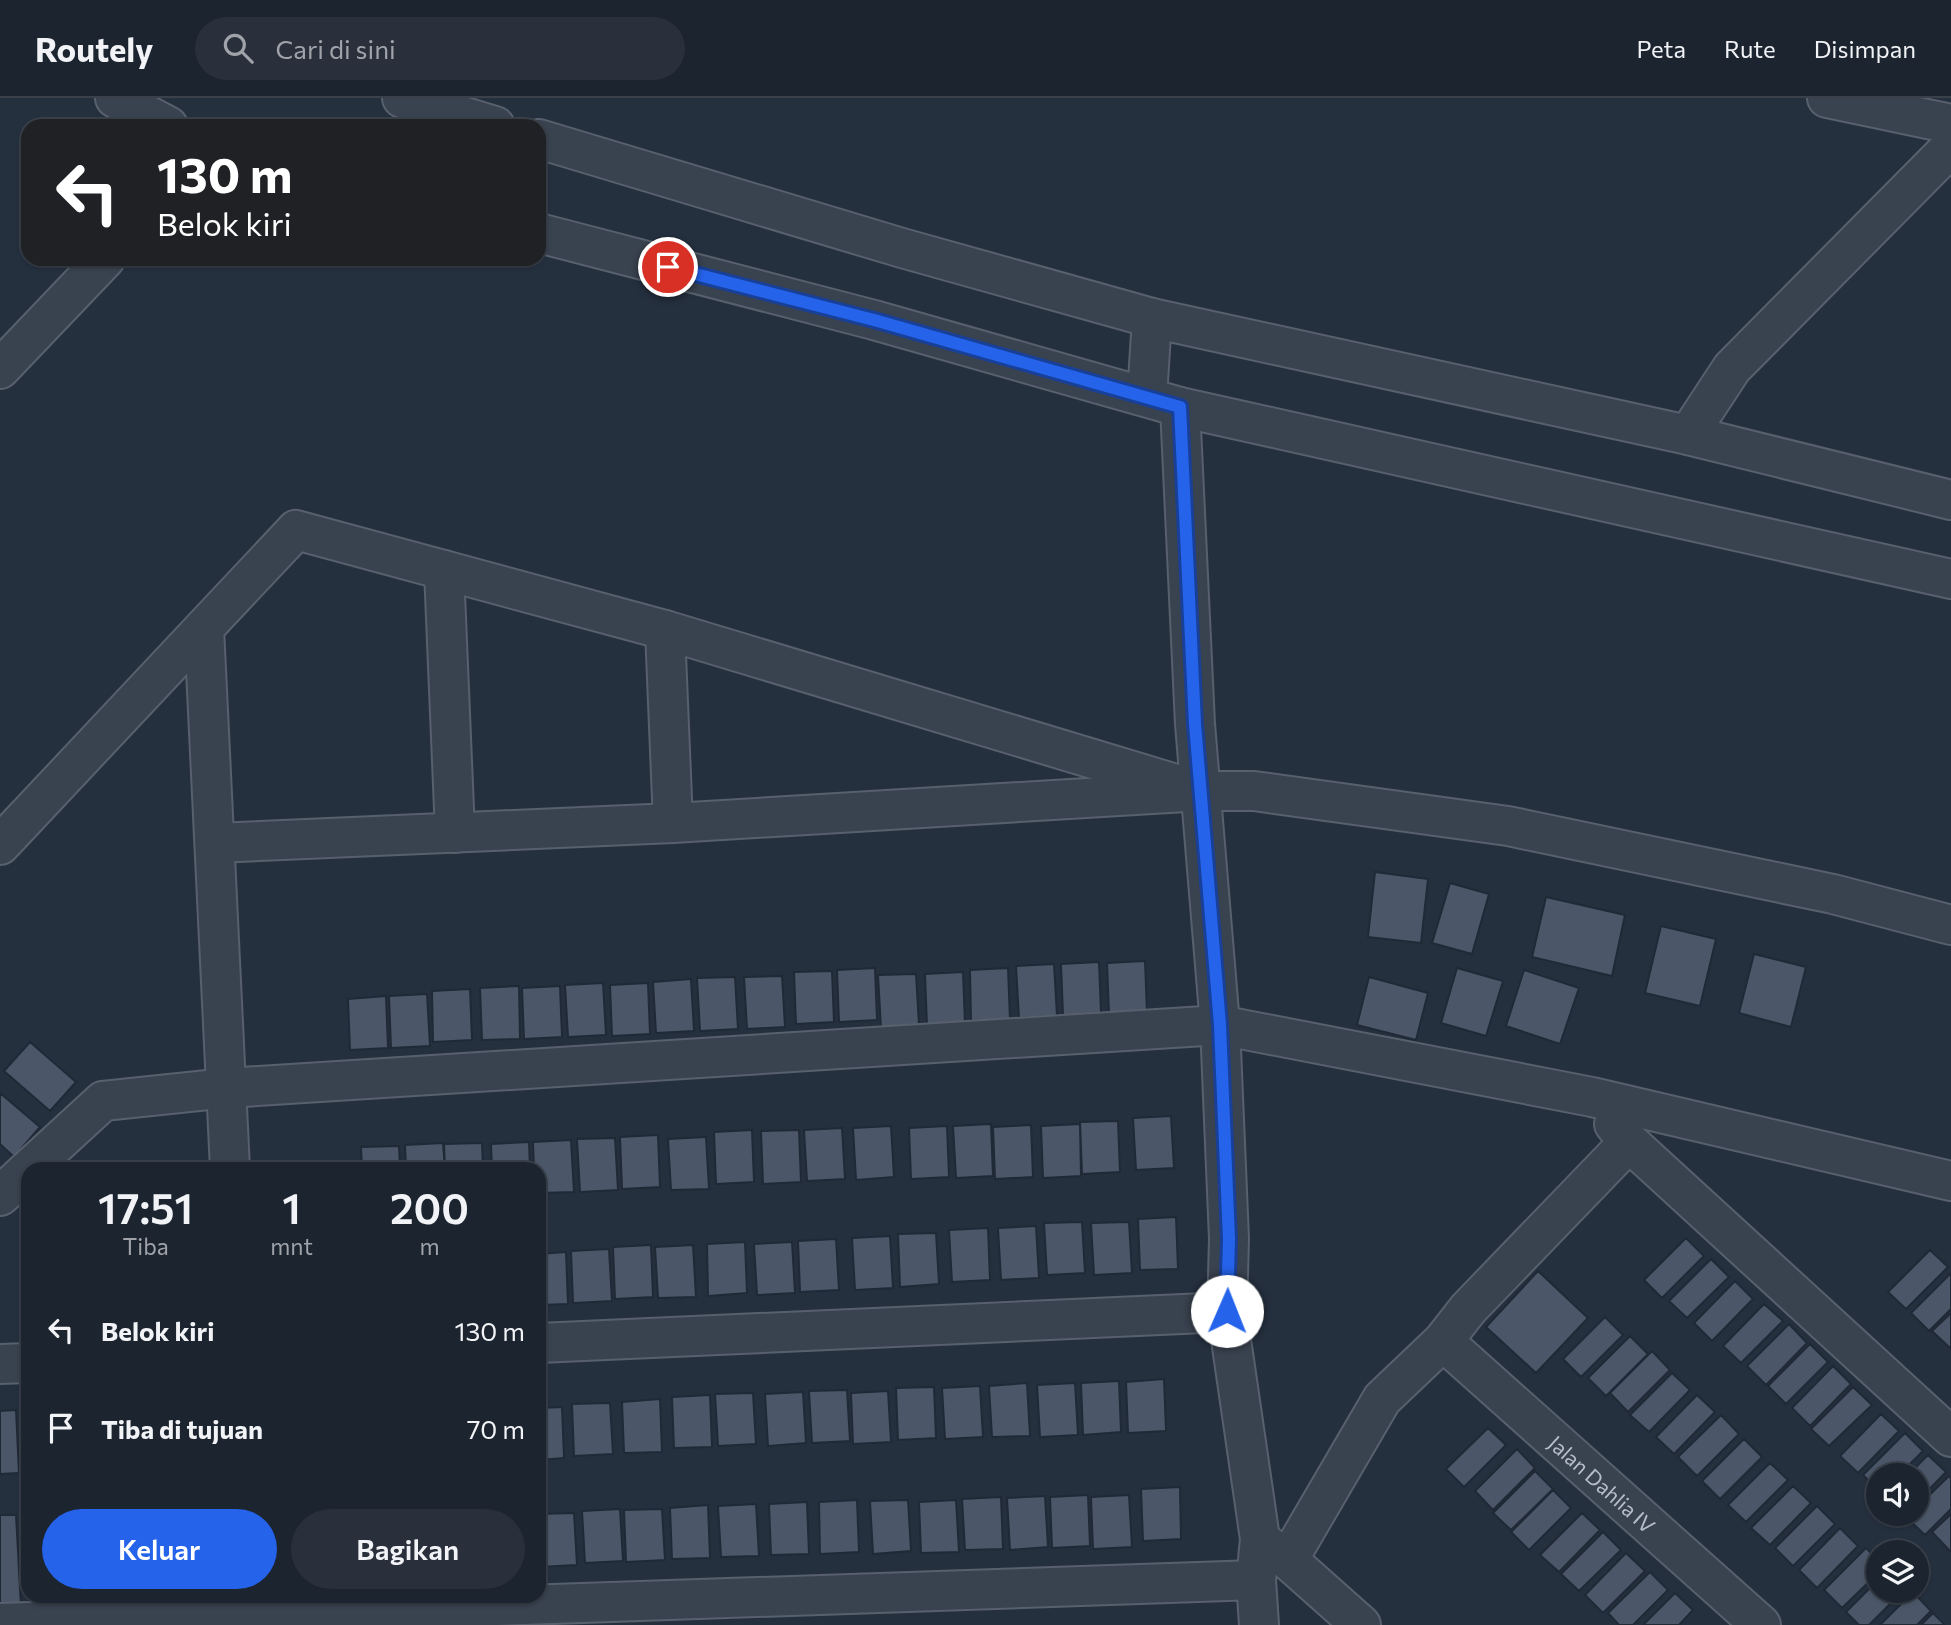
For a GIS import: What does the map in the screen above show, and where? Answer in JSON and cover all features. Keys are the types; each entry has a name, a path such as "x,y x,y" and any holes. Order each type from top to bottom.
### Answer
{"street":[{"path":"115,98 155,119"},
{"path":"402,98 472,119"},
{"path":"1827,98 1951,124"},
{"path":"546,141 902,248 1152,318 1688,435 1951,500"},
{"path":"1688,435 1732,368 1951,147"},
{"path":"546,235 874,320 1163,402 1951,579"},
{"path":"0,369 98,266"},
{"path":"1152,318 1163,402 1202,791 1220,1025 1229,1239 1227,1311 1274,1549 1361,1625"},
{"path":"0,845 296,530 665,630 1202,791"},
{"path":"444,570 455,833"},
{"path":"204,628 230,1162"},
{"path":"665,630 673,823"},
{"path":"215,843 673,823 1202,791 1254,791 1508,826 1833,894 1951,925"},
{"path":"38,1162 103,1101 227,1088 1220,1025 1592,1097 1951,1181"},
{"path":"1592,1097 1629,1142 1951,1437"},
{"path":"1259,1625 1256,1580 1274,1549 1382,1399 1443,1341 1468,1309 1629,1142"},
{"path":"0,1196 21,1177"},
{"path":"546,1343 1227,1311"},
{"name":"Jalan Dahlia IV","path":"1443,1341 1761,1625"},
{"path":"0,1364 21,1363"},
{"path":"546,1602 1256,1580"},
{"path":"0,1623 530,1603"}],"building":[{"path":"1375,872 1428,879 1421,943 1368,937"},
{"path":"1450,883 1489,894 1472,954 1432,943"},
{"path":"1546,897 1625,915 1612,976 1532,957"},
{"path":"1661,926 1716,939 1700,1006 1645,993"},
{"path":"1754,954 1806,967 1791,1027 1739,1013"},
{"path":"1145,961 1147,1013 1109,1015 1107,963"},
{"path":"1099,962 1101,1013 1063,1016 1061,964"},
{"path":"1054,964 1057,1016 1019,1018 1016,966"},
{"path":"875,968 877,1020 839,1022 837,970"},
{"path":"1008,968 1010,1020 971,1021 970,970"},
{"path":"1457,968 1503,981 1486,1036 1441,1023"},
{"path":"1524,970 1579,988 1560,1044 1506,1026"},
{"path":"832,971 834,1022 796,1024 794,972"},
{"path":"963,972 965,1024 927,1026 925,974"},
{"path":"916,974 919,1025 881,1028 878,975"},
{"path":"782,976 785,1027 747,1029 744,977"},
{"path":"735,977 738,1029 700,1031 697,978"},
{"path":"1369,977 1428,993 1416,1040 1357,1025"},
{"path":"691,979 694,1031 656,1033 653,982"},
{"path":"603,983 606,1035 568,1037 565,985"},
{"path":"648,983 650,1034 612,1036 610,985"},
{"path":"519,986 520,1039 482,1040 480,988"},
{"path":"560,986 562,1037 524,1039 522,988"},
{"path":"470,989 472,1040 433,1042 432,991"},
{"path":"427,994 430,1046 391,1048 389,996"},
{"path":"386,996 388,1048 350,1050 348,999"},
{"path":"30,1042 76,1082 50,1111 4,1071"},
{"path":"0,1093 40,1127 14,1157 0,1144"},
{"path":"1171,1116 1174,1168 1136,1170 1133,1118"},
{"path":"1118,1121 1120,1172 1082,1174 1080,1122"},
{"path":"991,1124 993,1176 956,1178 953,1126"},
{"path":"1080,1124 1081,1176 1043,1178 1041,1126"},
{"path":"1031,1125 1033,1177 995,1179 993,1127"},
{"path":"891,1126 894,1177 856,1180 853,1128"},
{"path":"947,1126 949,1177 911,1179 909,1128"},
{"path":"842,1128 845,1179 807,1181 804,1130"},
{"path":"752,1130 754,1182 716,1184 714,1132"},
{"path":"799,1130 801,1182 763,1184 761,1131"},
{"path":"658,1135 660,1187 622,1189 620,1137"},
{"path":"706,1137 709,1189 671,1190 668,1139"},
{"path":"615,1138 618,1190 580,1192 577,1139"},
{"path":"571,1140 574,1192 546,1193 546,1162 534,1162 533,1142"},
{"path":"529,1142 530,1162 492,1162 491,1144"},
{"path":"443,1143 444,1162 406,1162 405,1145"},
{"path":"482,1143 483,1162 445,1162 444,1144"},
{"path":"399,1146 400,1162 362,1162 361,1147"},
{"path":"1176,1217 1178,1269 1140,1270 1138,1219"},
{"path":"1082,1222 1085,1273 1047,1275 1044,1223"},
{"path":"1129,1222 1132,1273 1094,1275 1091,1223"},
{"path":"1036,1226 1039,1278 1001,1280 998,1228"},
{"path":"988,1228 990,1280 952,1282 949,1230"},
{"path":"936,1233 939,1284 900,1287 898,1234"},
{"path":"890,1236 893,1288 855,1290 852,1238"},
{"path":"1686,1238 1704,1256 1662,1298 1644,1280"},
{"path":"836,1239 839,1290 800,1292 798,1241"},
{"path":"745,1242 747,1293 708,1296 707,1244"},
{"path":"792,1242 795,1293 757,1295 754,1244"},
{"path":"651,1245 653,1297 615,1299 613,1247"},
{"path":"693,1245 696,1297 658,1298 655,1247"},
{"path":"609,1249 612,1301 573,1303 571,1251"},
{"path":"1930,1250 1948,1267 1906,1309 1888,1292"},
{"path":"566,1252 568,1304 546,1305 546,1253"},
{"path":"1711,1259 1729,1277 1687,1318 1669,1301"},
{"path":"1538,1271 1588,1318 1536,1373 1486,1327"},
{"path":"1951,1273 1951,1309 1929,1331 1911,1313"},
{"path":"1735,1281 1753,1299 1712,1341 1694,1323"},
{"path":"1764,1304 1783,1321 1741,1363 1723,1346"},
{"path":"1951,1313 1951,1349 1932,1331"},
{"path":"1605,1317 1623,1335 1581,1377 1563,1359"},
{"path":"1789,1324 1807,1343 1766,1385 1747,1366"},
{"path":"1630,1336 1648,1354 1606,1396 1588,1378"},
{"path":"1810,1344 1828,1362 1786,1404 1768,1386"},
{"path":"1652,1351 1670,1370 1628,1412 1610,1393"},
{"path":"1833,1366 1851,1384 1810,1426 1792,1408"},
{"path":"1672,1373 1690,1390 1649,1432 1630,1415"},
{"path":"1164,1379 1166,1431 1128,1433 1126,1382"},
{"path":"1119,1381 1121,1432 1083,1435 1081,1383"},
{"path":"1027,1383 1030,1436 992,1437 989,1386"},
{"path":"1075,1383 1078,1435 1040,1437 1037,1385"},
{"path":"980,1386 983,1437 945,1439 942,1388"},
{"path":"934,1387 936,1438 898,1440 896,1388"},
{"path":"1853,1387 1872,1405 1829,1446 1811,1429"},
{"path":"847,1390 850,1441 812,1443 809,1391"},
{"path":"888,1391 891,1442 853,1444 851,1393"},
{"path":"803,1392 806,1443 768,1446 765,1394"},
{"path":"753,1393 756,1444 718,1446 715,1394"},
{"path":"710,1395 712,1447 674,1448 672,1397"},
{"path":"1697,1395 1715,1412 1674,1454 1656,1437"},
{"path":"660,1399 662,1452 624,1453 622,1402"},
{"path":"610,1403 613,1454 574,1456 572,1404"},
{"path":"562,1407 564,1458 546,1459 546,1408"},
{"path":"16,1410 19,1473 0,1474 0,1411"},
{"path":"1881,1414 1899,1431 1858,1473 1840,1456"},
{"path":"1721,1415 1739,1434 1697,1476 1678,1457"},
{"path":"1488,1428 1506,1445 1464,1487 1446,1469"},
{"path":"1905,1433 1923,1451 1911,1463 1875,1463"},
{"path":"1744,1439 1762,1457 1720,1499 1702,1481"},
{"path":"1517,1449 1535,1468 1493,1510 1475,1491"},
{"path":"1928,1455 1946,1472 1929,1490 1929,1463 1920,1463"},
{"path":"1770,1463 1788,1480 1746,1522 1728,1505"},
{"path":"1535,1471 1553,1489 1511,1530 1493,1513"},
{"path":"1949,1476 1951,1478 1951,1509 1925,1535 1916,1526 1929,1526 1929,1495"},
{"path":"1793,1486 1811,1503 1770,1545 1751,1528"},
{"path":"1180,1487 1181,1539 1143,1541 1141,1489"},
{"path":"1553,1490 1571,1508 1529,1550 1511,1532"},
{"path":"1088,1495 1090,1546 1052,1548 1050,1497"},
{"path":"1129,1495 1132,1547 1093,1549 1091,1497"},
{"path":"1045,1496 1048,1547 1010,1550 1007,1498"},
{"path":"1001,1497 1003,1549 965,1550 962,1499"},
{"path":"857,1500 859,1552 820,1554 819,1502"},
{"path":"908,1500 911,1551 873,1554 870,1501"},
{"path":"956,1500 959,1552 921,1553 919,1502"},
{"path":"807,1502 809,1554 771,1555 769,1504"},
{"path":"756,1504 759,1556 721,1557 718,1506"},
{"path":"708,1505 710,1558 672,1559 670,1508"},
{"path":"1817,1506 1835,1524 1793,1566 1775,1548"},
{"path":"620,1509 623,1561 585,1563 582,1511"},
{"path":"662,1509 665,1560 626,1562 624,1510"},
{"path":"574,1513 577,1565 546,1567 546,1514"},
{"path":"1582,1513 1600,1530 1559,1572 1540,1555"},
{"path":"1951,1514 1951,1550 1950,1551 1932,1532"},
{"path":"0,1515 16,1515 21,1606 0,1607"},
{"path":"1840,1528 1858,1546 1817,1588 1799,1570"},
{"path":"1603,1532 1621,1550 1579,1591 1561,1574"},
{"path":"1866,1548 1866,1585 1842,1608 1824,1590"},
{"path":"1626,1553 1645,1571 1603,1613 1585,1595"},
{"path":"1650,1572 1668,1590 1633,1625 1619,1625 1608,1613"},
{"path":"1866,1592 1866,1603 1891,1603 1869,1625 1859,1625 1846,1612"},
{"path":"1675,1593 1693,1610 1679,1625 1643,1625"},
{"path":"32,1603 77,1603 32,1606"},
{"path":"87,1603 124,1603 125,1610 88,1613"},
{"path":"1902,1603 1923,1603 1931,1611 1917,1625 1880,1625"},
{"path":"1933,1613 1945,1625 1921,1625"}],"route":[{"path":"668,267 874,320 1180,407 1195,724 1220,1025 1229,1239 1227,1311"}]}
